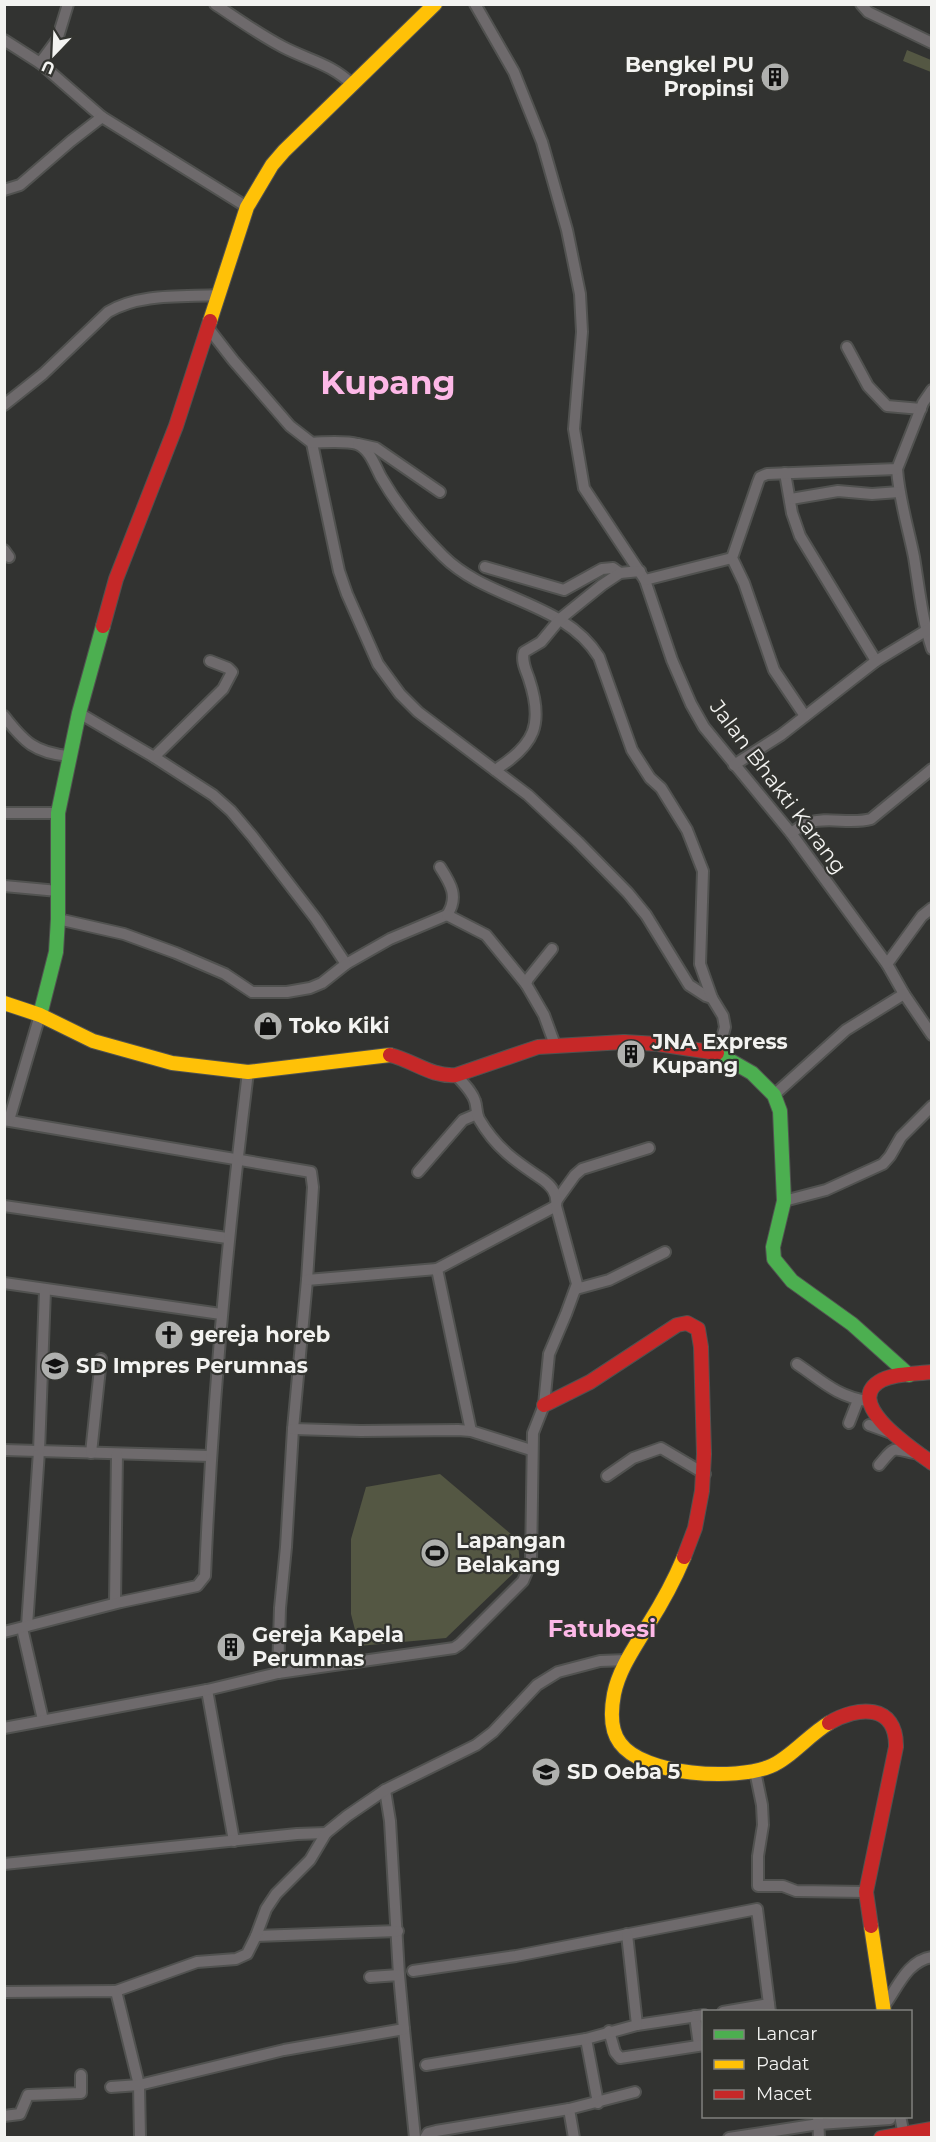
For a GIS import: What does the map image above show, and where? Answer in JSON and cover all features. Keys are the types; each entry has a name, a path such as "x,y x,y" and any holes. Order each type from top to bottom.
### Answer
{"main road":[{"path":"40,1015 56,952 58,813 79,713 116,579 176,426 247,207 272,165 435,4"},
{"path":"4,1003 40,1015 93,1041 132,1053 172,1063 248,1072 388,1054 408,1060 432,1074 445,1077 538,1047 624,1042 658,1044 718,1053 752,1072 774,1095 780,1111 784,1201 773,1247 774,1259 779,1268 805,1291 852,1324 909,1375"},
{"path":"544,1405 590,1382 677,1325 687,1323 695,1327 700,1334 705,1474 695,1526 685,1557 655,1614 627,1660 617,1685 611,1710 614,1732 620,1744 628,1752 669,1769 701,1774 755,1771 781,1761 797,1746 831,1722 852,1711 862,1709 885,1717 897,1739 866,1892 884,2009"},
{"path":"932,1372 889,1377 877,1383 863,1401 894,1433 932,1463"},
{"path":"881,2138 932,2130"}],"street":[{"path":"39,63 57,40 68,4"},
{"path":"215,4 283,47 340,72 353,85"},
{"name":"Jalan Bhakti Karang","path":"475,4 518,82 543,142 567,230 580,294 582,332 574,429 584,488 642,575 672,660 691,704 704,727 791,833 887,964 932,1035"},
{"path":"865,8 932,44"},
{"path":"4,40 39,63 102,117 247,207"},
{"path":"4,190 20,185 102,117"},
{"path":"4,405 43,374 108,312 120,305 138,300 218,295"},
{"path":"208,330 290,426 312,444 339,571 378,664 400,694 418,712 528,795 628,893 646,915 689,985 712,998"},
{"path":"847,346 868,386 887,406 921,409"},
{"path":"932,390 921,409 897,469 899,492 932,650"},
{"path":"312,444 323,441 376,448 440,492"},
{"path":"358,444 372,458 381,478 413,523 444,557 477,580 560,619 580,634 599,657 632,750 650,778 661,788 687,830 703,871 700,964 712,998 723,1016 724,1027 718,1053"},
{"path":"805,716 774,670 744,583 732,558 760,477 767,474 897,469"},
{"path":"785,473 792,513 800,536 876,661"},
{"path":"791,499 838,491 872,494 899,492"},
{"path":"485,567 564,590 603,569 613,568 620,573 642,575 732,558"},
{"path":"495,770 523,748 535,730 537,720 535,704 522,655 541,642 560,619 620,573"},
{"path":"734,765 781,735 876,661 928,628"},
{"path":"154,757 229,680 232,672 210,661"},
{"path":"79,713 213,795 231,811 316,919 345,964"},
{"path":"4,716 28,744 41,751 69,756"},
{"path":"791,833 808,823 859,823 871,819 932,769"},
{"path":"4,813 58,813"},
{"path":"58,919 115,932 176,953 225,974 252,992 287,992 310,988 321,983 345,964 390,939 447,915 455,898 451,883 440,867"},
{"path":"4,886 58,891"},
{"path":"887,964 922,916 932,908"},
{"path":"447,915 486,935 526,984 544,1015 555,1045"},
{"path":"526,984 552,949"},
{"path":"774,1095 846,1030 904,994"},
{"path":"40,1015 7,1120 310,1172 313,1187 280,1608 278,1673"},
{"path":"4,1632 115,1603 197,1586 203,1581 221,1314 248,1072"},
{"path":"4,1728 207,1690 278,1673 445,1650 460,1644 523,1581 531,1562 531,1450 535,1425 544,1405 549,1354 576,1289 575,1272 554,1191 548,1183 502,1151 477,1114 476,1102 472,1094 456,1075"},
{"path":"784,1201 826,1190 883,1164 902,1137 932,1106"},
{"path":"418,1172 463,1120 477,1114"},
{"path":"307,1280 438,1269 556,1203 575,1175 582,1169 649,1148"},
{"path":"4,1206 228,1238"},
{"path":"576,1289 609,1280 665,1251"},
{"path":"438,1269 471,1431"},
{"path":"4,1283 221,1314"},
{"path":"43,1720 25,1627 39,1451 45,1290"},
{"path":"91,1453 101,1359"},
{"path":"797,1364 830,1389 863,1401 849,1423"},
{"path":"869,1425 894,1433"},
{"path":"293,1429 471,1431 531,1450"},
{"path":"607,1476 633,1458 658,1448 705,1474"},
{"path":"879,1465 896,1448 917,1453"},
{"path":"4,1450 210,1456"},
{"path":"115,1603 117,1454"},
{"path":"4,1992 116,1991 197,1962 236,1959 247,1954 266,1909 276,1894 310,1860 326,1833 347,1816 385,1790 476,1745 493,1732 537,1685 558,1672 600,1661 627,1660"},
{"path":"207,1690 234,1841"},
{"path":"755,1771 762,1805 763,1825 758,1856 758,1886 783,1886 796,1891 866,1892"},
{"path":"385,1790 390,1821 399,1975 414,2138"},
{"path":"4,1864 326,1833"},
{"path":"413,1971 516,1956 757,1909 770,2008 746,2010"},
{"path":"256,1936 398,1931"},
{"path":"627,1934 637,2025"},
{"path":"884,2009 910,1967 922,1958 932,1957"},
{"path":"370,1977 399,1975"},
{"path":"116,1991 139,2085 140,2138"},
{"path":"426,2065 586,2039 609,2031 637,2025 699,2015 701,2045 620,2058 615,2052 609,2031"},
{"path":"111,2087 139,2085 284,2050 404,2028"},
{"path":"586,2039 598,2103"},
{"path":"4,2116 20,2114 28,2095 81,2093 81,2075"},
{"path":"426,2138 428,2133 436,2131 568,2109 635,2092"},
{"path":"568,2109 574,2138"},
{"path":"729,2138 818,2120 895,2118 904,2135"},
{"path":"818,2120 819,2138"},
{"path":"477,2125 478,2138"}],"green space":[{"path":"907,50 931,60 931,72 903,61"},
{"name":"Lapangan Belakang","path":"440,1474 518,1540 520,1567 446,1638 359,1646 351,1614 351,1539 366,1487"}],"traffic: fast":[{"path":"40,1015 56,952 58,813 79,713 103,626"},
{"path":"717,1053 752,1073 774,1095 780,1111 784,1201 773,1247 774,1259 792,1281 852,1324 909,1375"}],"traffic: slow":[{"path":"210,321 247,207 272,165 435,4"},
{"path":"4,1003 40,1015 93,1041 172,1063 248,1072 390,1055"},
{"path":"684,1557 663,1600 628,1658 616,1685 612,1720 614,1732 620,1743 632,1754 649,1763 669,1769 714,1774 736,1773 755,1771 778,1763 829,1723"},
{"path":"871,1926 884,2010"}],"traffic: jam":[{"path":"103,626 116,579 176,426 210,321"},
{"path":"390,1055 439,1074 456,1075 538,1047 624,1042 658,1044 717,1053"},
{"path":"544,1405 590,1382 677,1325 687,1323 698,1329 701,1347 704,1454 702,1491 695,1528 684,1557"},
{"path":"932,1372 900,1375 882,1380 871,1389 870,1400 875,1413 884,1425 932,1463"},
{"path":"829,1723 851,1713 873,1712 890,1722 895,1733 896,1747 866,1892 871,1926"},
{"path":"881,2138 932,2129"}],"place":[{"name":"Bengkel PU Propinsi","path":"775,77"},
{"name":"Toko Kiki","path":"268,1026"},
{"name":"JNA Express Kupang","path":"631,1054"},
{"name":"gereja horeb","path":"169,1335"},
{"name":"SD Impres Perumnas","path":"55,1366"},
{"name":"Lapangan Belakang","path":"435,1553"},
{"name":"Gereja Kapela Perumnas","path":"231,1647"},
{"name":"SD Oeba 5","path":"546,1772"}],"district":[{"name":"Kupang","path":"388,382"},
{"name":"Fatubesi","path":"602,1629"}]}
